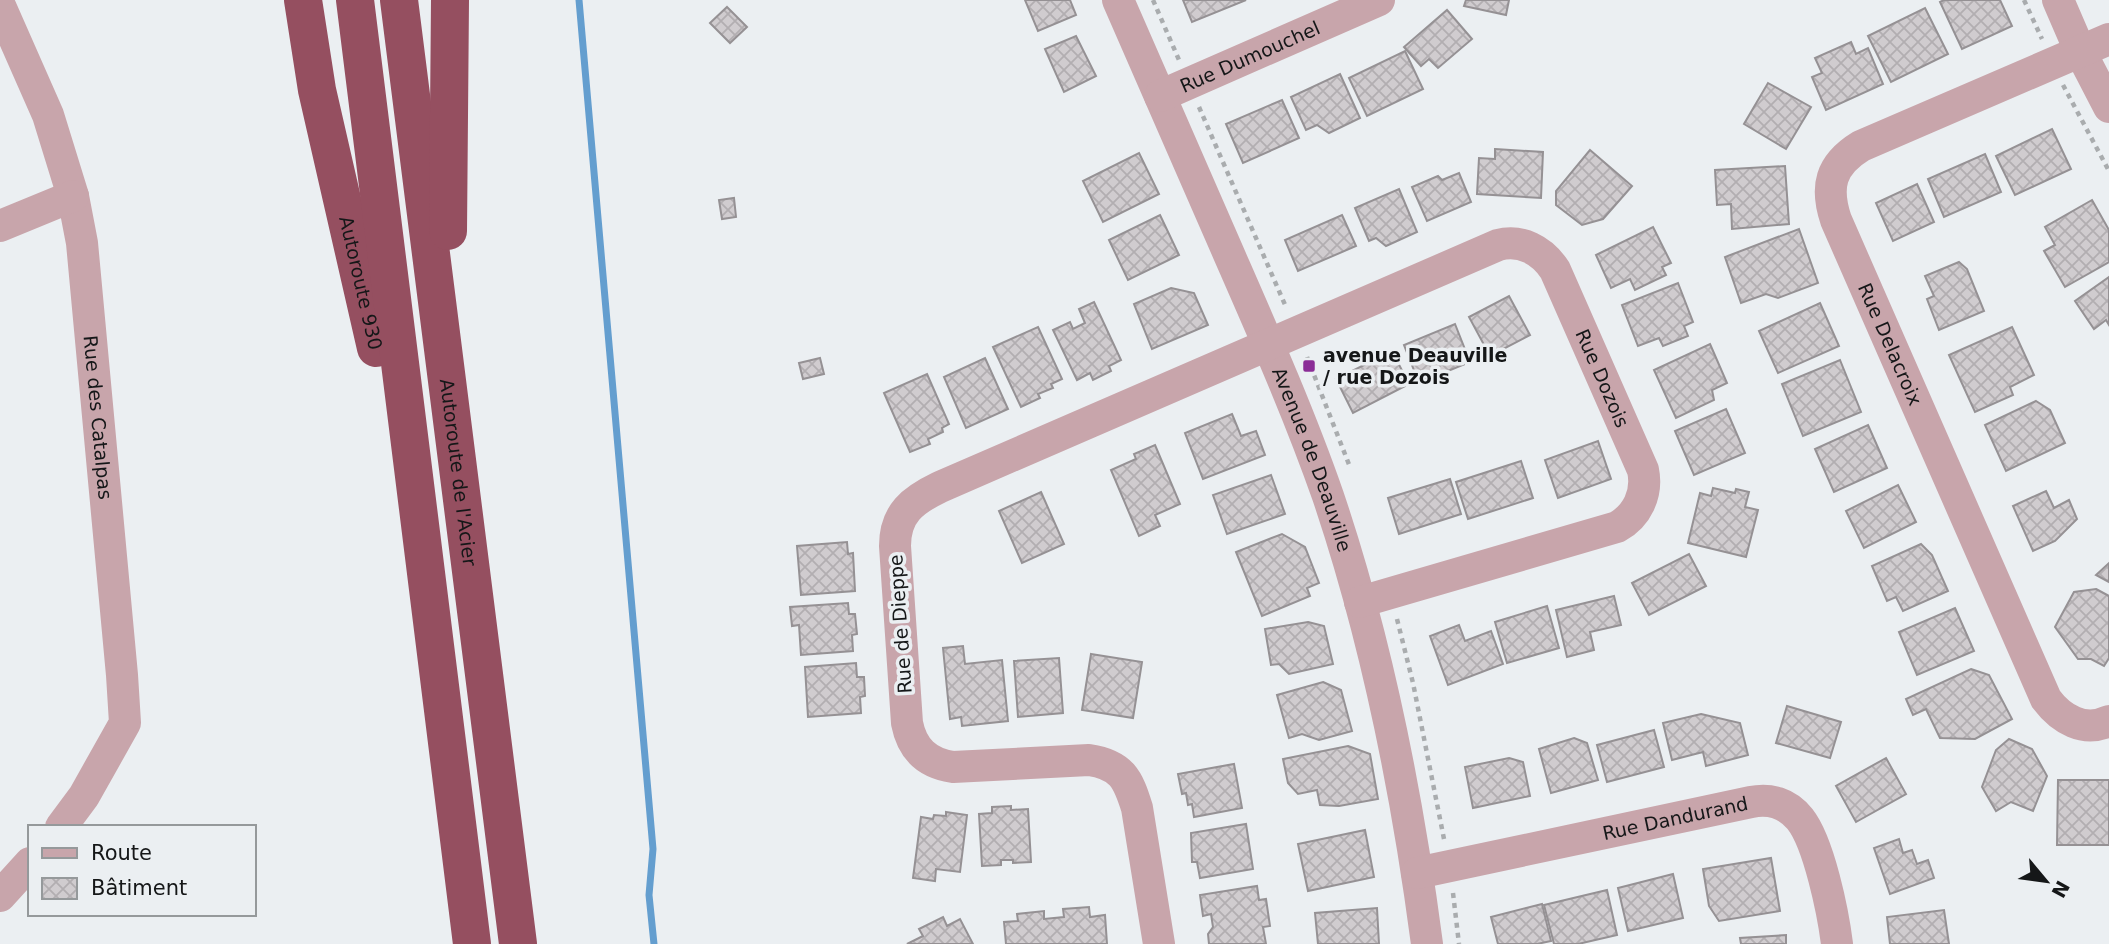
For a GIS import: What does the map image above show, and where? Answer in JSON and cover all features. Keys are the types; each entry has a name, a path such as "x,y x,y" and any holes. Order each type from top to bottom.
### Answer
{"highway":[{"name":"Autoroute 930","path":"303,0 317,90 425,565"},
{"path":"355,0 472,944"},
{"name":"Autoroute de l'Acier","path":"399,0 517,944"},
{"path":"447,384 450,0"}],"street":[{"name":"Avenue de Deauville","path":"1118,0 1268,344 1316,464 1360,602 1392,733 1418,873 1427,944"},
{"name":"Rue Dumouchel","path":"1160,96 1379,0"},
{"path":"2058,0 2109,107"},
{"name":"Rue des Catalpas","path":"0,6 48,115 73,195 82,243 125,723 84,796 62,825"},
{"name":"Rue Delacroix","path":"2109,39 1861,146 1848,154 1838,165 1833,178 1831,203 2046,699 2055,712 2078,724 2091,727 2109,722"},
{"path":"0,226 73,195"},
{"name":"Rue Dozois","path":"1268,344 1498,245 1510,242 1521,244 1542,254 1555,270 1643,470 1645,480 1641,501 1628,521 1617,527 1360,602"},
{"name":"Rue de Dieppe","path":"1159,944 1137,808 1132,790 1119,771 1103,762 1089,760 944,765 926,758 912,742 907,723 895,535 901,515 917,498 1268,344"},
{"name":"Rue Dandurand","path":"1418,873 1751,802 1773,801 1791,810 1807,830 1828,898 1837,944"},
{"path":"0,895 28,865"}],"path":[{"path":"1153,0 1180,63"},
{"path":"2024,0 2045,47"},
{"path":"2060,79 2109,171"},
{"path":"1197,102 1288,311"},
{"path":"1395,614 1413,683 1446,846"},
{"path":"1452,888 1458,944"}],"building":[{"path":"1025,0 1070,0 1076,15 1038,31"},
{"path":"1183,0 1246,0 1192,22"},
{"path":"1466,0 1509,0 1506,15 1464,6"},
{"path":"2000,0 2012,26 1962,49 1940,2"},
{"path":"727,7 747,27 730,43 710,23"},
{"path":"1925,8 1948,54 1891,82 1868,36"},
{"path":"1447,10 1472,39 1438,68 1429,59 1421,66 1404,47"},
{"path":"1076,36 1096,76 1064,92 1045,49"},
{"path":"1851,42 1856,54 1868,48 1883,84 1826,110 1812,77 1822,73 1815,58"},
{"path":"1405,51 1423,89 1367,116 1349,78"},
{"path":"1340,74 1360,118 1329,133 1317,125 1306,130 1291,97"},
{"path":"1768,83 1811,107 1786,149 1744,124"},
{"path":"1282,100 1299,138 1243,163 1226,124"},
{"path":"2052,129 2071,169 2015,195 1996,156"},
{"path":"1495,149 1543,152 1541,198 1477,194 1479,158 1495,159"},
{"path":"1590,150 1632,186 1603,219 1582,225 1556,205 1556,191"},
{"path":"1139,153 1159,194 1103,222 1083,181"},
{"path":"1985,154 2001,192 1944,217 1928,179"},
{"path":"1785,166 1789,224 1732,229 1731,204 1717,205 1715,170"},
{"path":"1459,173 1471,202 1427,221 1412,187 1438,176 1442,180"},
{"path":"1917,184 1934,222 1893,241 1876,203"},
{"path":"1399,189 1417,232 1386,246 1376,238 1369,241 1355,208"},
{"path":"734,198 736,217 722,219 719,200"},
{"path":"2092,200 2109,230 2109,262 2065,287 2044,251 2055,245 2045,227"},
{"path":"1160,215 1179,255 1128,280 1109,240"},
{"path":"1342,215 1356,246 1298,271 1285,240"},
{"path":"1653,227 1671,263 1662,267 1666,275 1635,290 1630,279 1611,288 1596,255"},
{"path":"1799,229 1818,283 1778,298 1766,294 1741,303 1725,257"},
{"path":"1959,262 1967,269 1984,311 1939,330 1927,299 1934,296 1925,276"},
{"path":"2109,277 2109,325 2106,320 2094,329 2075,301"},
{"path":"1678,283 1693,322 1684,326 1688,336 1663,346 1659,338 1638,346 1622,305"},
{"path":"1171,288 1194,293 1208,325 1152,349 1134,304"},
{"path":"1509,296 1530,335 1490,356 1469,317"},
{"path":"1094,302 1121,360 1109,366 1111,371 1093,380 1090,373 1077,380 1053,330 1070,322 1073,329 1085,323 1079,309"},
{"path":"1820,303 1839,346 1778,373 1759,331"},
{"path":"1455,324 1470,362 1419,383 1404,345"},
{"path":"1038,327 1062,379 1051,384 1053,388 1038,394 1040,398 1021,407 993,347"},
{"path":"2012,327 2034,375 2010,387 2013,395 1975,412 1949,355"},
{"path":"1710,344 1727,383 1712,390 1714,400 1676,418 1654,370"},
{"path":"1392,351 1409,384 1353,413 1336,379"},
{"path":"820,358 824,374 803,379 799,363"},
{"path":"985,358 1008,409 966,428 944,377"},
{"path":"1840,360 1861,412 1803,436 1782,384"},
{"path":"927,374 949,424 942,428 943,432 928,439 930,444 910,452 884,393"},
{"path":"2036,401 2050,410 2065,443 2006,471 1985,425"},
{"path":"1726,409 1745,453 1694,475 1675,431"},
{"path":"1232,414 1241,436 1256,431 1265,455 1203,479 1185,433"},
{"path":"1868,425 1887,468 1834,492 1815,449"},
{"path":"1598,441 1611,479 1558,498 1545,460"},
{"path":"1155,445 1180,504 1155,515 1160,526 1139,536 1111,470 1136,459 1134,454"},
{"path":"1521,461 1533,498 1468,519 1456,482"},
{"path":"1271,475 1285,514 1227,534 1213,495"},
{"path":"1450,479 1461,514 1399,534 1388,498"},
{"path":"1898,485 1916,522 1864,548 1846,511"},
{"path":"1713,488 1735,493 1736,489 1749,492 1745,507 1758,510 1746,557 1688,543 1700,493 1711,496"},
{"path":"2046,491 2054,508 2069,500 2077,519 2055,541 2033,551 2013,506"},
{"path":"1041,492 1064,544 1022,563 999,511"},
{"path":"1282,534 1305,547 1319,583 1307,588 1310,596 1262,616 1236,552"},
{"path":"847,542 848,554 853,553 855,591 801,595 797,546"},
{"path":"1921,544 1932,555 1948,591 1903,611 1896,597 1887,601 1872,566"},
{"path":"1689,554 1706,586 1649,615 1632,583"},
{"path":"2109,563 2109,582 2096,575"},
{"path":"2096,589 2109,596 2109,658 2104,666 2091,659 2078,659 2055,627 2074,592"},
{"path":"1614,596 1621,625 1590,632 1594,650 1567,657 1556,610"},
{"path":"848,603 849,614 855,614 857,634 852,635 853,651 801,655 799,625 792,626 790,607"},
{"path":"1547,606 1559,648 1507,663 1495,622"},
{"path":"1955,608 1974,651 1917,675 1899,632"},
{"path":"1308,622 1324,626 1333,664 1289,674 1279,664 1271,665 1265,629"},
{"path":"1459,625 1465,641 1491,631 1503,664 1448,685 1430,636"},
{"path":"963,646 965,664 1002,660 1008,721 962,726 961,717 950,719 943,648"},
{"path":"1091,654 1142,662 1133,718 1082,710"},
{"path":"1059,658 1063,713 1018,717 1014,661"},
{"path":"856,663 857,677 864,677 865,696 860,697 861,713 808,717 805,667"},
{"path":"1971,669 1989,675 2012,719 1975,739 1940,738 1926,709 1913,715 1906,699"},
{"path":"1323,682 1341,690 1352,731 1319,740 1302,734 1289,738 1277,695"},
{"path":"1787,706 1841,722 1830,758 1776,743"},
{"path":"1701,714 1740,723 1748,755 1706,766 1703,752 1672,760 1663,723"},
{"path":"1654,730 1664,767 1607,782 1597,745"},
{"path":"1574,738 1587,743 1598,780 1551,793 1539,749"},
{"path":"2009,739 2032,749 2047,776 2033,811 2011,802 1996,811 1982,787 1996,750"},
{"path":"1348,746 1370,754 1378,799 1339,806 1320,805 1317,790 1298,794 1288,783 1283,759"},
{"path":"1509,758 1523,762 1530,796 1473,808 1465,767"},
{"path":"1886,758 1906,794 1856,822 1836,786"},
{"path":"1234,764 1242,808 1194,817 1192,804 1188,805 1186,793 1182,794 1178,774"},
{"path":"2058,780 2109,780 2109,845 2057,845"},
{"path":"1011,806 1011,810 1028,809 1031,862 1013,863 1013,860 1001,860 1001,865 982,866 979,814 992,813 992,807"},
{"path":"946,812 967,815 960,872 936,869 935,881 913,878 921,817 933,819 934,815 946,816"},
{"path":"1246,824 1253,869 1200,878 1197,862 1192,862 1191,833"},
{"path":"1365,830 1374,877 1308,891 1298,844"},
{"path":"1899,839 1903,853 1912,850 1917,864 1928,860 1934,878 1890,894 1874,848"},
{"path":"1771,858 1780,911 1719,921 1709,906 1703,869"},
{"path":"1673,874 1683,918 1628,931 1618,888"},
{"path":"1257,886 1259,900 1266,899 1270,926 1263,927 1266,944 1209,944 1208,934 1213,927 1211,914 1203,916 1200,895"},
{"path":"1607,890 1617,935 1578,944 1554,944 1544,905"},
{"path":"1542,904 1551,941 1537,944 1498,944 1491,917"},
{"path":"1089,907 1090,917 1105,915 1107,944 1006,944 1004,922 1018,921 1017,914 1044,911 1044,919 1064,917 1063,909"},
{"path":"1377,908 1379,944 1318,944 1315,913"},
{"path":"1944,910 1949,944 1890,944 1887,917"},
{"path":"943,917 947,926 960,919 973,944 907,944 923,936 919,929"},
{"path":"1786,935 1786,944 1741,944 1740,938"}],"waterway":[{"path":"579,0 653,849 649,895 654,944"}],"place":[{"name":"avenue Deauville / rue Dozois","path":"1309,366"}]}
